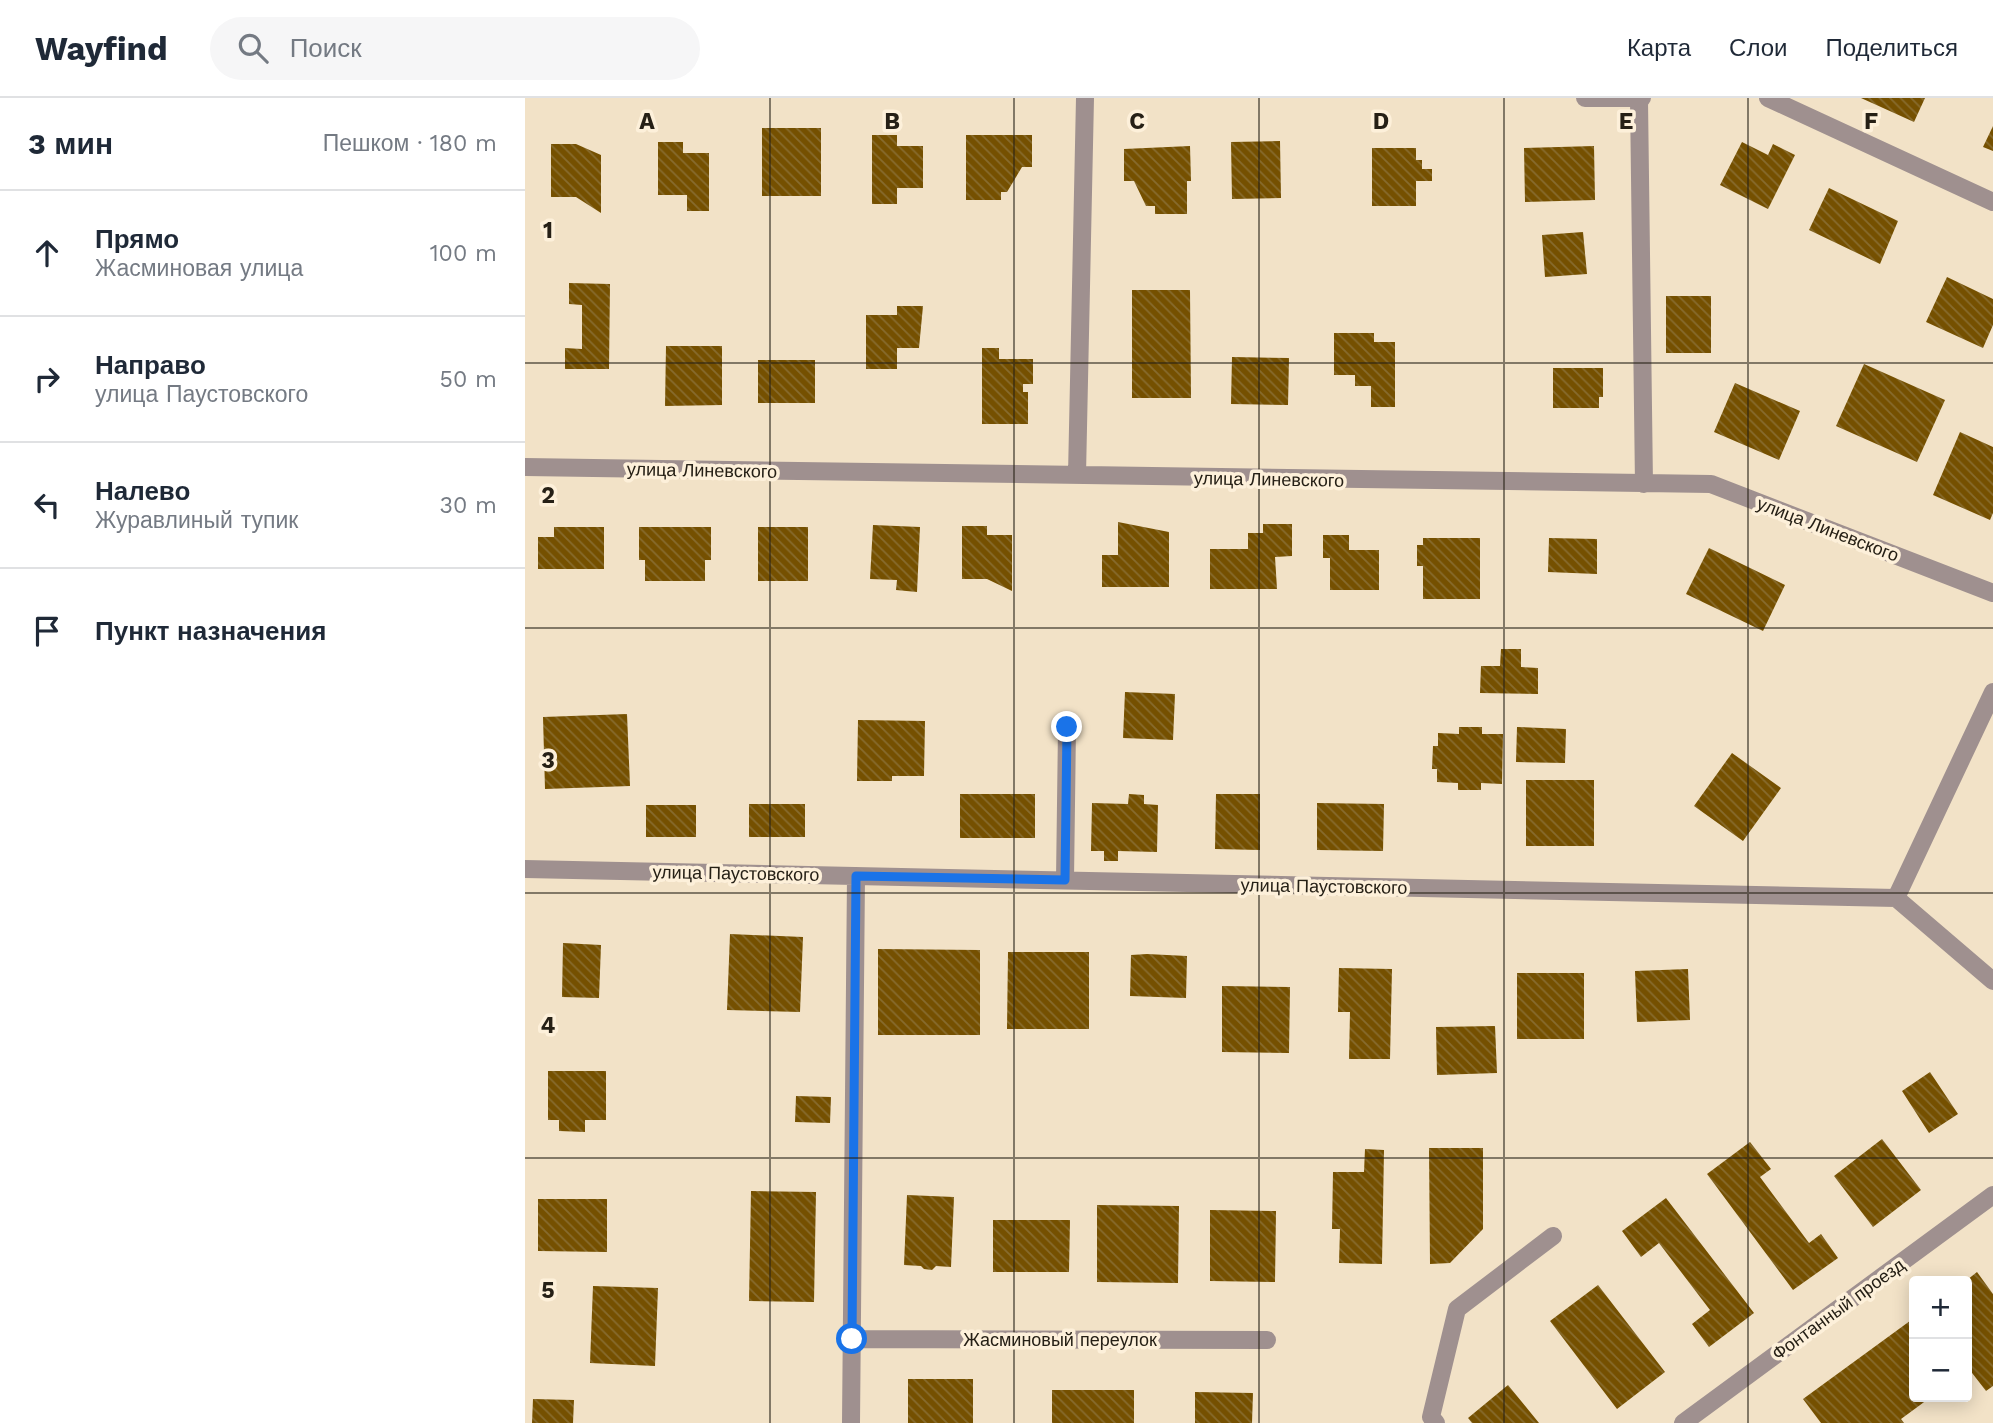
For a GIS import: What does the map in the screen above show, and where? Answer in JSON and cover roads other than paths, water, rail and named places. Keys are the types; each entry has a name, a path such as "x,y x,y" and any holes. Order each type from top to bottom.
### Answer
{"street":[{"path":"1077,475 1085,98"},
{"path":"1585,98 1640,99 1644,485"},
{"path":"1768,98 1993,202"},
{"name":"улица Линевского","path":"525,467 1711,485 1993,593"},
{"path":"1993,692 1895,898 1993,981"},
{"path":"1065,880 1067,727"},
{"name":"улица Паустовского","path":"525,869 1895,898"},
{"path":"851,1423 856,876"},
{"name":"Фонтанный проезд","path":"1683,1423 1993,1195"},
{"path":"1436,1423 1431,1417 1457,1309 1553,1236"},
{"name":"Жасминовый переулок","path":"852,1339 1267,1340"}]}
